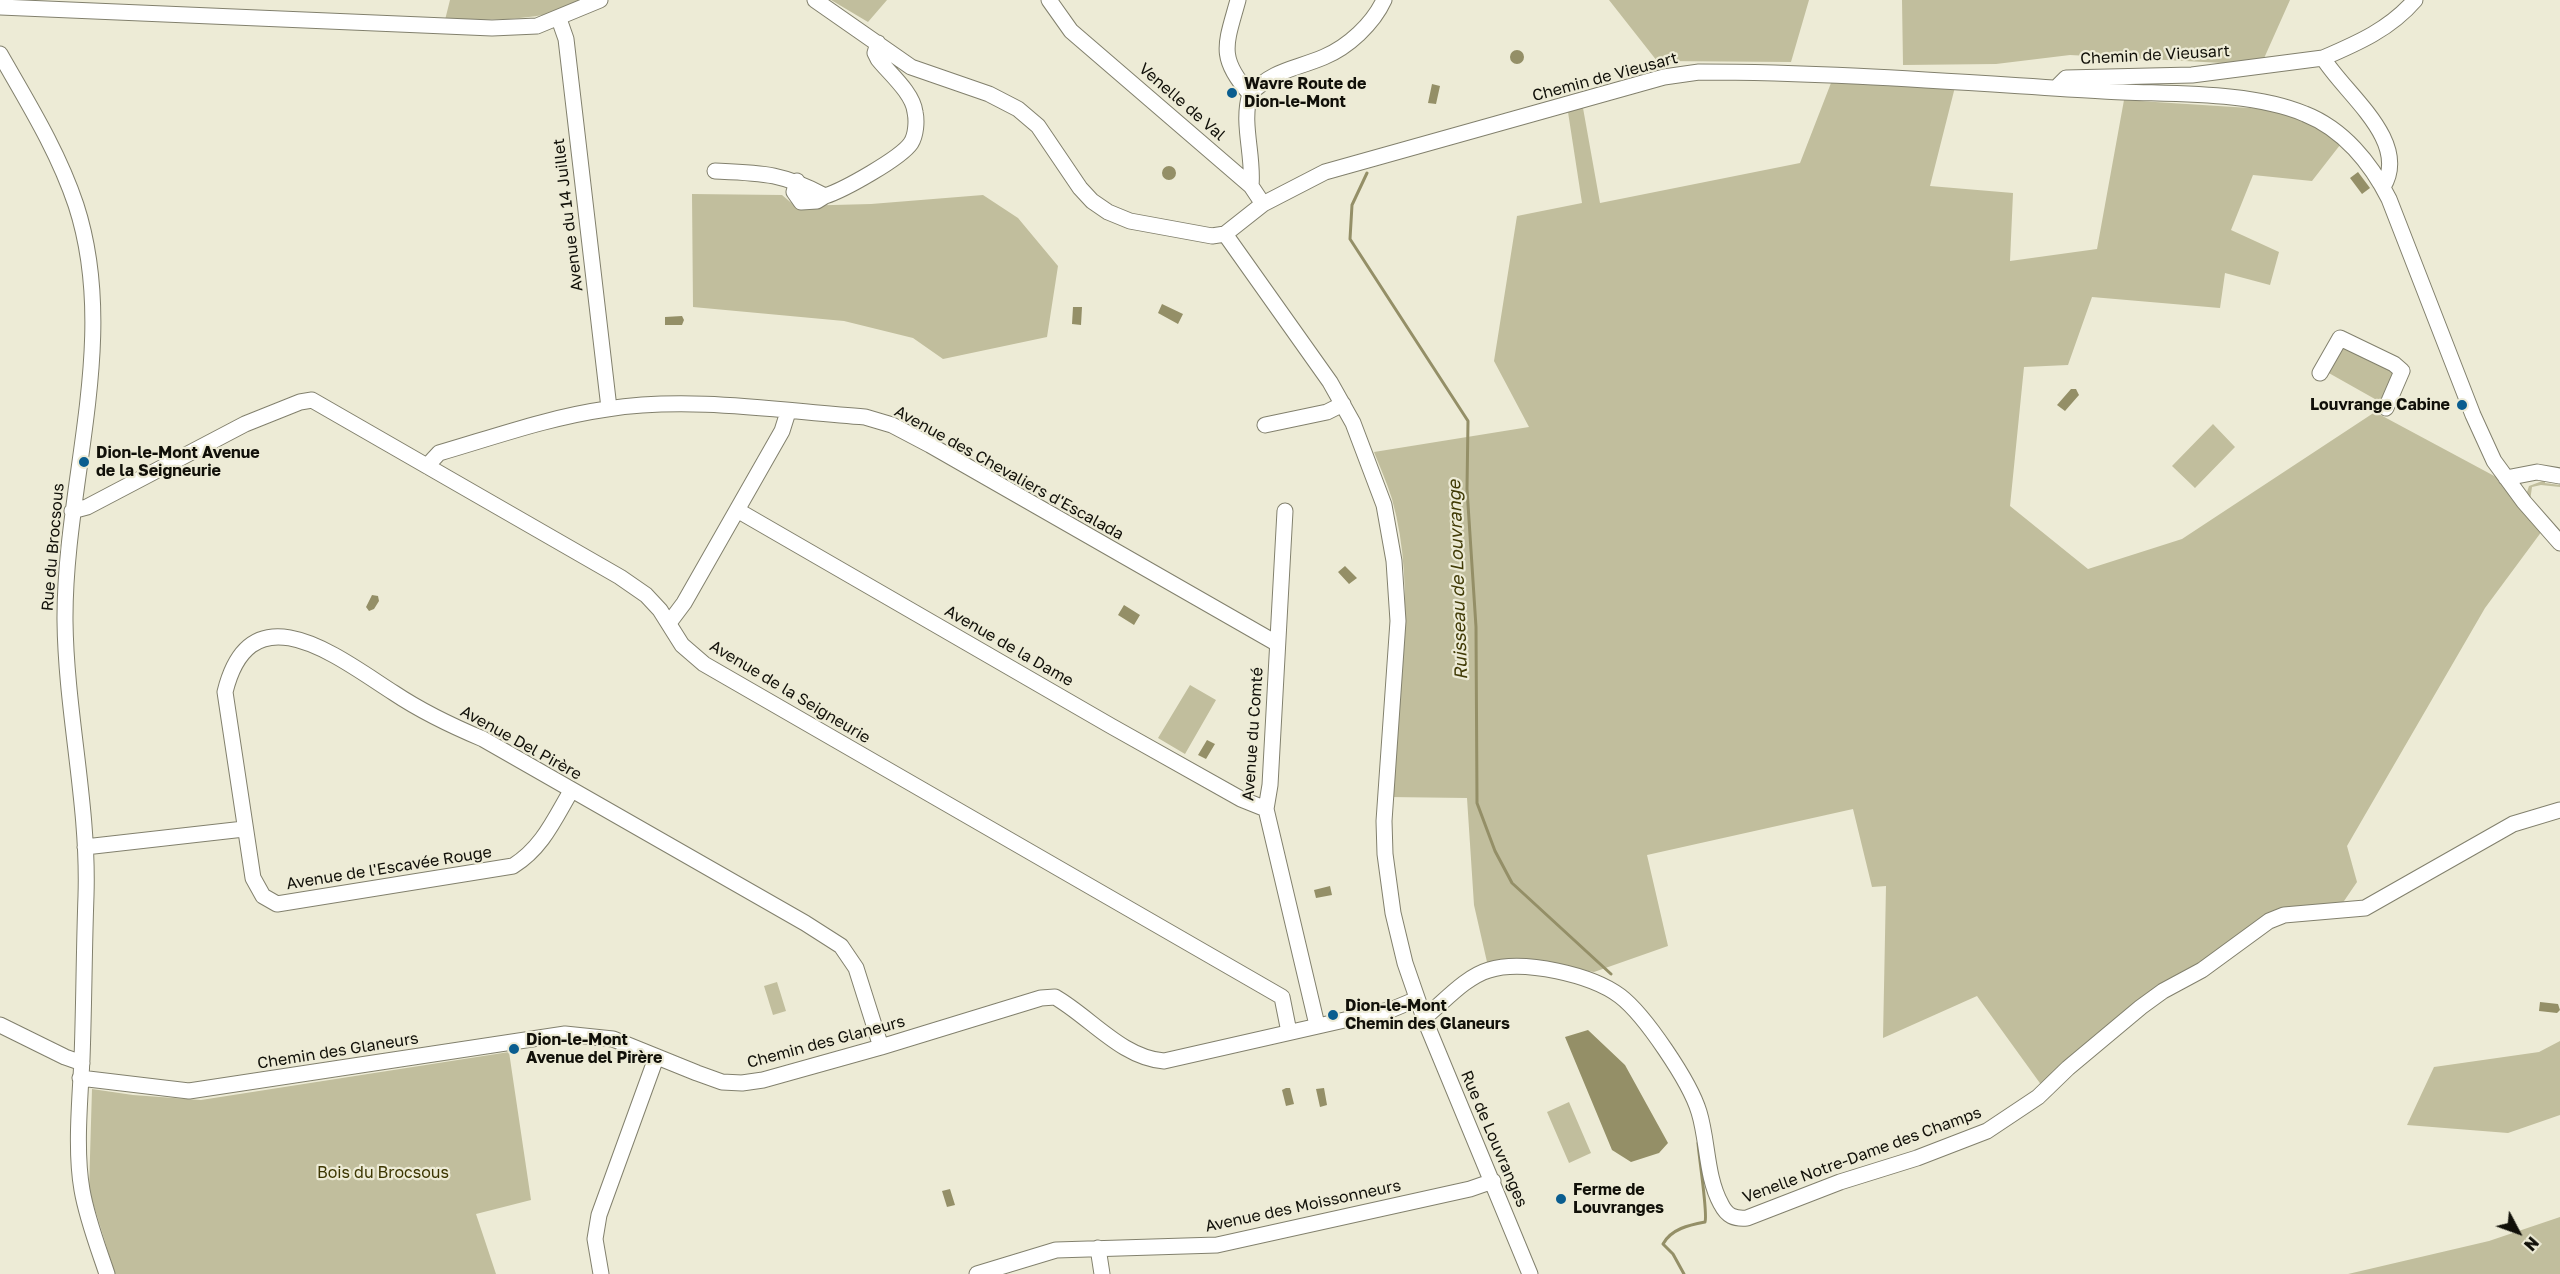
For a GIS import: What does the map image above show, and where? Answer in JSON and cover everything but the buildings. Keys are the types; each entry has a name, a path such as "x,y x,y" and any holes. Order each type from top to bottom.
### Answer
{"street":[{"path":"0,7 492,28 537,26 560,19 600,0"},
{"path":"815,0 911,67 988,94 1018,109 1038,126 1080,188 1092,201 1108,212 1130,221 1151,225 1212,236 1225,234"},
{"name":"Venelle de Val","path":"1049,0 1071,31 1251,186 1263,204"},
{"path":"1238,0 1227,39 1226,60 1238,81 1250,94"},
{"path":"1251,186 1253,165 1246,108 1250,94 1272,74 1326,56 1363,31 1384,0"},
{"name":"Chemin de Vieusart","path":"2056,88 2066,78 2192,75 2303,63 2323,58 2369,38 2402,15 2415,0"},
{"name":"Avenue du 14 Juillet","path":"560,19 566,39 609,408"},
{"path":"715,171 757,173 797,181 794,192 801,202 817,201 874,171 912,141 915,111 910,100 878,59 875,53 878,43"},
{"name":"Rue du Brocsous","path":"0,54 61,164 77,208 90,268 93,322 92,360 72,511 65,619 67,673 85,847 81,1189 107,1274"},
{"path":"2323,58 2330,70 2369,113 2381,137 2391,165 2390,176 2383,187"},
{"name":"Chemin de Vieusart","path":"1225,234 1263,204 1304,181 1345,165 1664,77 1699,72 2056,88 2253,100 2284,106 2326,124 2345,139 2363,158 2383,187 2473,415 2494,461 2560,543"},
{"name":"Rue de Louvranges","path":"1225,234 1343,404 1384,505 1394,561 1398,621 1385,777 1384,854 1393,914 1424,1018 1530,1274"},
{"path":"2320,373 2340,338 2394,364 2402,371 2386,408"},
{"name":"Avenue de la Seigneurie","path":"72,511 87,507 245,424 300,402 312,400 620,577 646,595 669,623 682,645 704,664 1282,997"},
{"name":"Avenue des Chevaliers d'Escalada","path":"427,466 439,453 579,413 609,408 672,404 865,417 892,425 1276,643"},
{"path":"1265,425 1328,412 1343,404"},
{"path":"669,623 684,603 782,431 788,412"},
{"path":"2506,478 2537,472 2560,476"},
{"name":"Avenue de la Dame","path":"737,510 1111,726 1241,799 1266,810"},
{"name":"Avenue du Comté","path":"1285,511 1270,785 1266,810 1306,990 1317,1025"},
{"name":"Avenue Del Pirère","path":"244,829 225,692 231,669 243,652 271,636 308,641 372,676 393,693 458,729 483,739 841,946 856,968 881,1047"},
{"name":"Avenue de l'Escavée Rouge","path":"244,829 253,878 264,896 278,904 294,903 513,866 531,854 545,836 571,791"},
{"name":"Venelle Notre-Dame des Champs","path":"1424,1018 1478,975 1500,968 1534,968 1568,975 1620,996 1646,1024 1689,1088 1699,1111 1716,1192 1721,1205 1728,1215 1747,1218 1987,1131 2038,1097 2068,1068 2140,1007 2211,964 2269,921 2284,915 2365,908 2513,824 2560,810"},
{"path":"85,847 244,829"},
{"path":"1288,1032 1282,997 1306,990"},
{"name":"Chemin des Glaneurs","path":"81,1070 189,1092 565,1034 614,1039 722,1082 742,1083 763,1080 881,1047 1041,998 1055,997 1131,1052 1148,1060 1173,1059 1393,1009 1417,999"},
{"path":"0,1024 65,1057 81,1070"},
{"path":"602,1274 596,1239 598,1215 657,1058"},
{"name":"Avenue des Moissonneurs","path":"977,1274 1056,1250 1216,1245 1470,1189 1492,1181"},
{"path":"1098,1248 1102,1274"}],"green space":[{"path":"450,0 587,0 553,13 535,16 445,20"},
{"path":"831,0 887,0 868,22"},
{"path":"1609,0 1809,0 1791,62 1657,61"},
{"path":"1902,0 2290,0 2261,65 2070,55 1996,64 1903,65"},
{"path":"1831,83 1955,87 1930,186 2013,193 2010,261 2097,249 2124,100 2281,110 2323,130 2340,145 2312,181 2253,175 2231,230 2279,252 2270,285 2225,273 2220,308 2092,297 2068,365 2024,367 2010,506 2088,569 2182,539 2375,412 2498,478 2542,531 2485,608 2347,846 2357,882 2342,904 2274,916 2042,1086 1977,996 1883,1038 1886,886 1872,887 1853,809 1647,855 1668,946 1594,972 1533,961 1487,962 1474,905 1467,798 1389,797 1404,647 1404,571 1400,534 1392,499 1374,452 1529,427 1494,361 1517,216 1582,203 1568,112 1583,108 1600,203 1800,163"},
{"path":"692,194 782,195 795,206 871,204 983,195 1018,218 1058,266 1047,337 943,359 913,338 844,321 693,307"},
{"path":"2337,345 2397,371 2382,403 2327,372"},
{"path":"2213,424 2235,447 2195,488 2172,466"},
{"path":"2545,480 2545,483 2560,485 2560,487 2541,485 2532,487 2530,501 2527,492 2529,486"},
{"path":"1190,685 1216,700 1185,754 1158,738"},
{"path":"777,982 786,1011 773,1015 764,986"},
{"path":"2560,1041 2560,1115 2508,1133 2407,1125 2434,1067 2539,1052"},
{"name":"Bois du Brocsous","path":"509,1052 531,1200 476,1214 496,1274 115,1274 89,1190 92,1089 133,1095 201,1100"},
{"path":"1569,1102 1591,1153 1569,1163 1547,1112"},
{"path":"2560,1217 2560,1274 2348,1274 2489,1241"}],"shaded area":[{"path":"1517,50 1522,52 1524,57 1522,62 1517,64 1512,62 1510,57 1512,52"},
{"path":"1432,84 1440,86 1436,104 1428,103"},
{"path":"1166,166 1172,166 1176,173 1172,180 1166,180 1162,176 1162,170"},
{"path":"2358,172 2370,188 2362,194 2350,178"},
{"path":"1162,304 1183,314 1178,324 1158,313"},
{"path":"1073,307 1082,307 1081,325 1072,324"},
{"path":"682,316 684,320 682,325 665,325 665,317"},
{"path":"2071,389 2076,389 2079,395 2065,411 2057,405"},
{"path":"1345,566 1357,578 1349,584 1338,572"},
{"path":"372,595 378,596 379,601 374,609 369,611 366,607"},
{"path":"1124,605 1140,615 1134,625 1118,615"},
{"path":"1207,740 1215,744 1206,759 1198,755"},
{"path":"1330,886 1332,895 1316,898 1314,890"},
{"path":"2540,1002 2558,1004 2560,1010 2557,1013 2539,1011"},
{"path":"1588,1030 1625,1065 1668,1143 1659,1153 1631,1162 1612,1150 1565,1037"},
{"path":"1290,1088 1294,1104 1286,1106 1282,1090"},
{"path":"1324,1088 1327,1105 1320,1107 1316,1089"},
{"path":"950,1189 955,1205 947,1207 942,1191"}],"waterway":[{"name":"Ruisseau de Louvrange","path":"1367,173 1352,205 1350,239 1468,421 1467,489 1476,627 1477,803 1495,851 1512,883 1611,974"},
{"name":"Ruisseau de Louvrange","path":"1684,1274 1673,1254 1663,1244 1676,1231 1705,1222 1698,1143"}],"place":[{"name":"Wavre Route de Dion-le-Mont","path":"1232,93"},
{"name":"Louvrange Cabine","path":"2462,405"},
{"name":"Dion-le-Mont Avenue de la Seigneurie","path":"84,462"},
{"name":"Dion-le-Mont Chemin des Glaneurs","path":"1333,1015"},
{"name":"Dion-le-Mont Avenue del Pirère","path":"514,1049"},
{"name":"Ferme de Louvranges","path":"1561,1199"}]}
